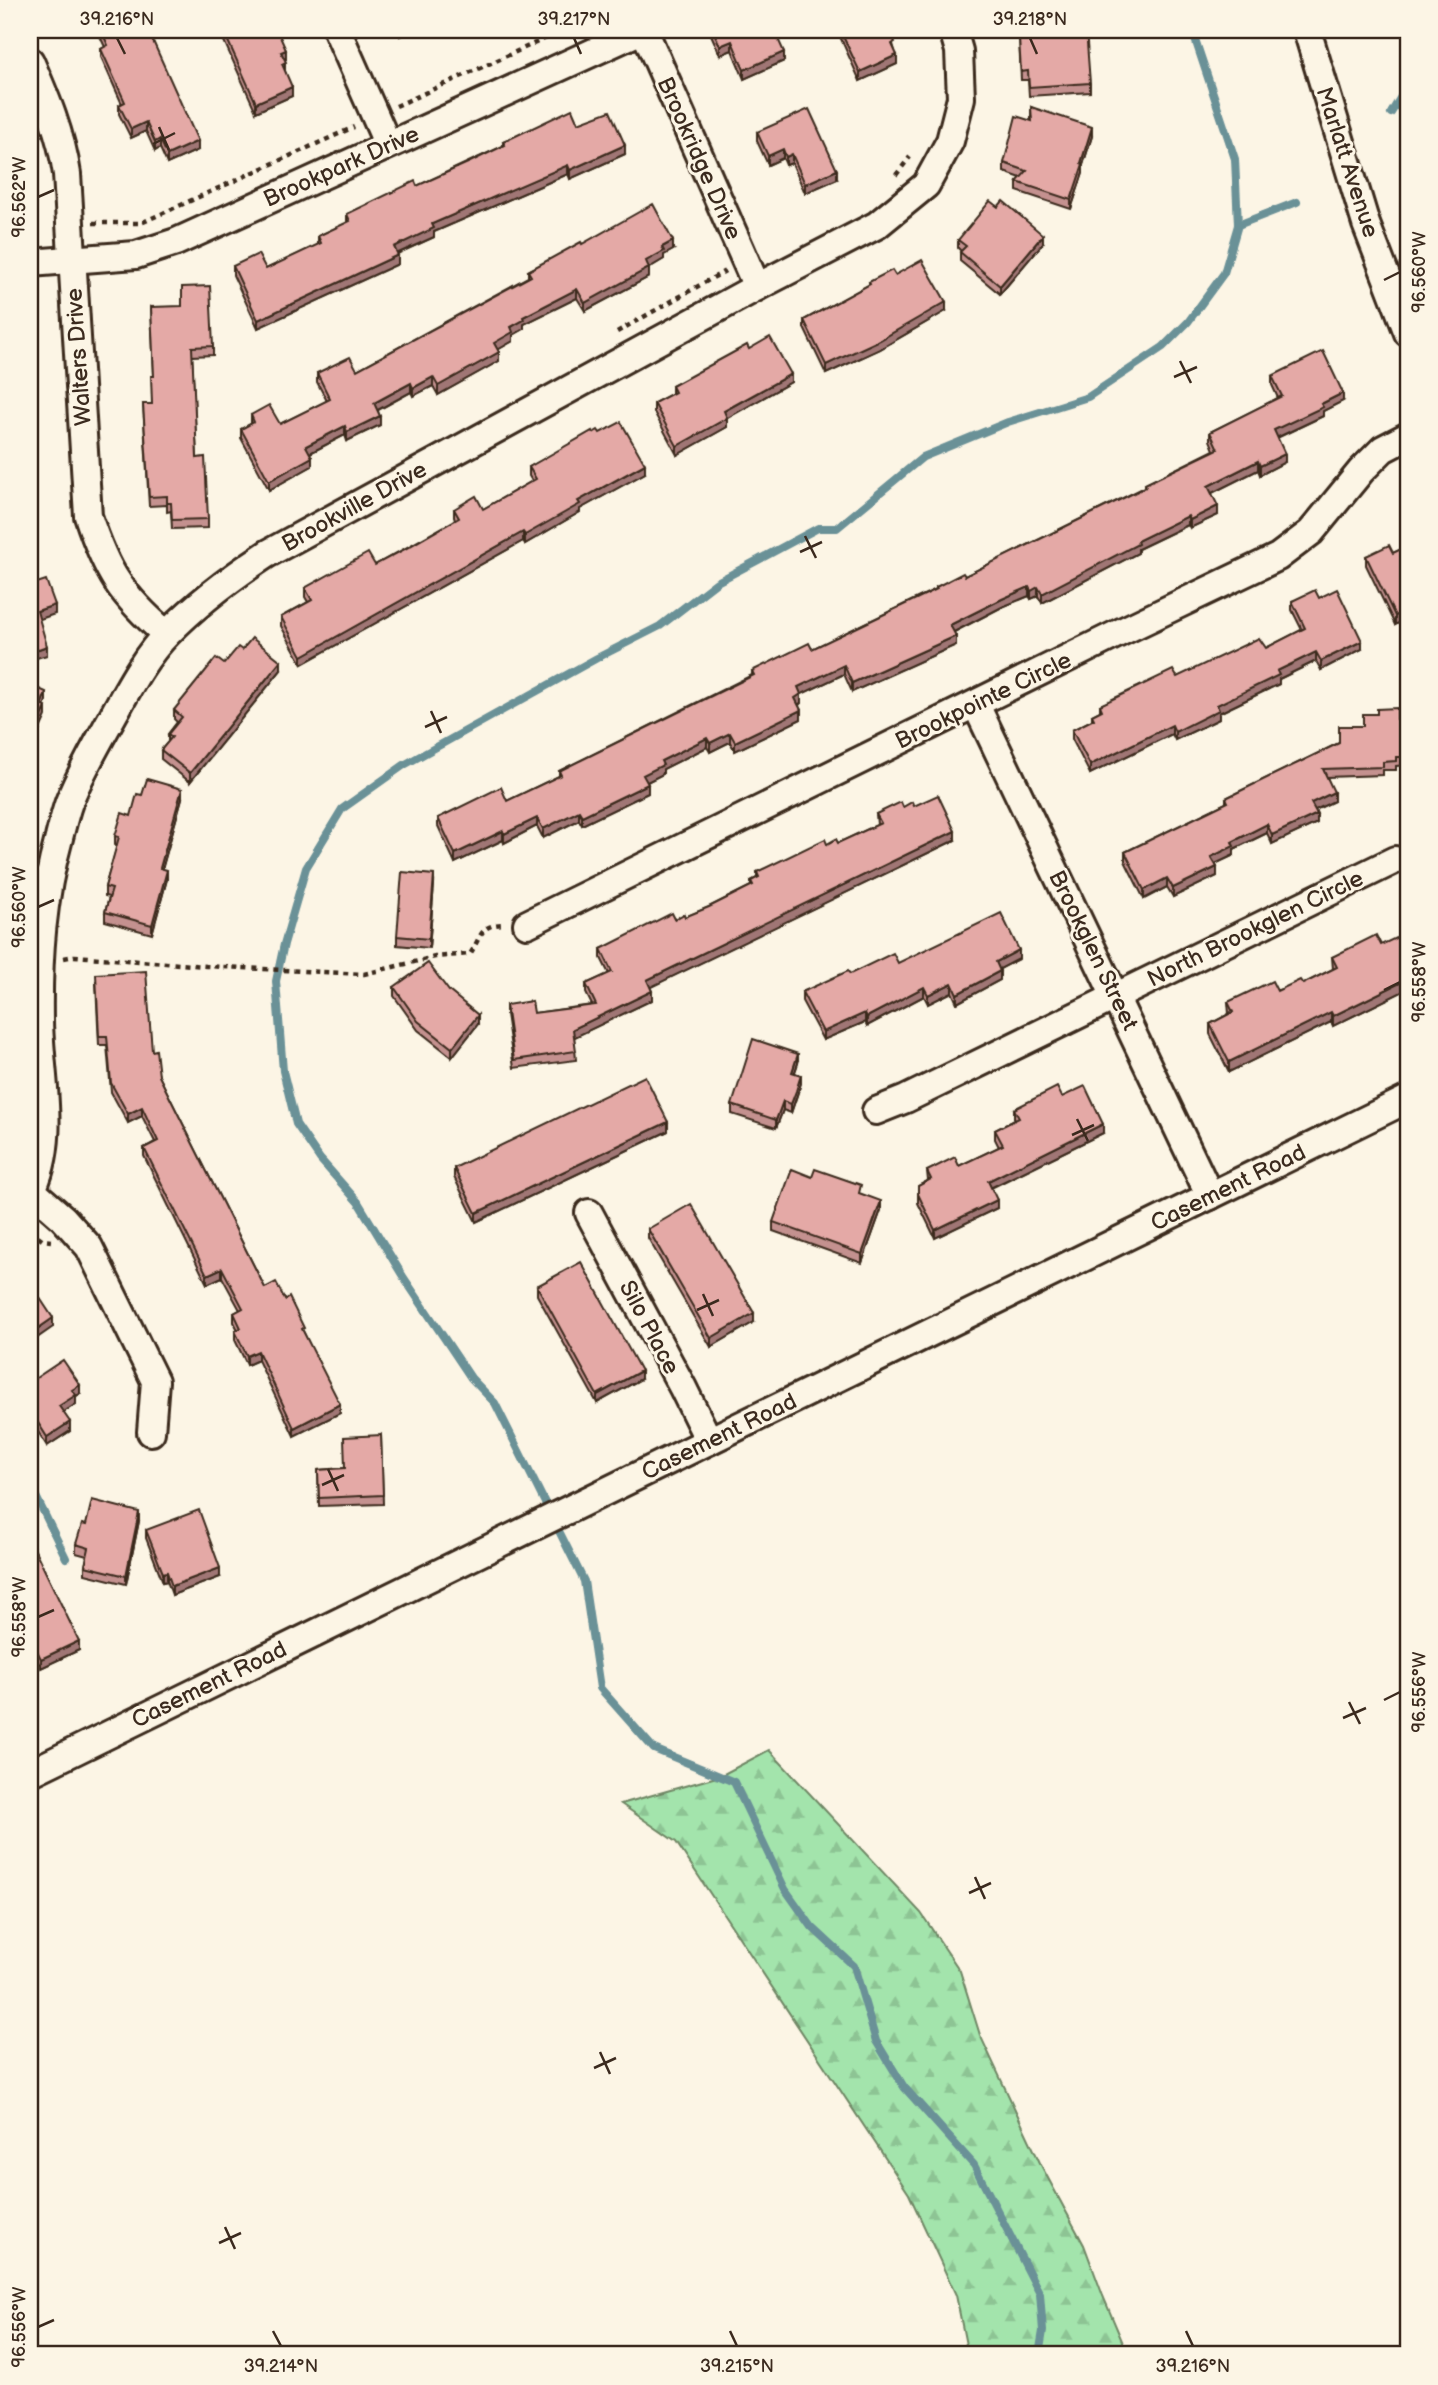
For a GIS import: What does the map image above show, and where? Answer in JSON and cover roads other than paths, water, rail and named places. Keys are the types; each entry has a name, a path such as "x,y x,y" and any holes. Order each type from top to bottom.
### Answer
{"street":[{"path":"337,30 388,145"},
{"name":"Brookpark Drive","path":"30,263 136,255 176,242 643,30"},
{"name":"Brookridge Drive","path":"643,30 757,287"},
{"name":"Brookville Drive","path":"31,1191 41,1162 46,1124 46,1087 39,1026 38,960 53,860 69,802 99,741 136,675 166,634 226,582 267,554 757,287 834,250 877,225 926,186 950,141 961,98 959,51 953,30"},
{"name":"Marlatt Avenue","path":"1307,30 1366,224 1408,333"},
{"name":"Walters Drive","path":"30,61 62,144 67,174 88,516 101,556 119,586 137,609 166,634"},
{"name":"Brookpointe Circle","path":"527,924 1278,557 1311,533 1360,471 1383,449 1408,436"},
{"name":"Brookglen Street","path":"976,705 1210,1196"},
{"name":"North Brookglen Circle","path":"876,1111 906,1099 1395,860"},
{"name":"Casement Road","path":"30,1773 1408,1099"},
{"path":"31,1191 63,1218 89,1247 100,1269 155,1381 151,1432"},
{"name":"Silo Place","path":"589,1213 709,1441"}],"waterway":[{"path":"1039,2355 1043,2331 1040,2294 974,2165 904,2087 876,2041 854,1966 812,1927 785,1889 734,1782 654,1749 600,1688 584,1581 495,1403 471,1378 404,1278 358,1202 320,1159 296,1124 283,1071 276,981 306,868 342,809 404,765 660,626 717,582 818,528 837,528 923,457 1008,422 1088,397 1163,347 1188,322 1224,273 1238,225 1235,159 1192,30"},
{"path":"1391,113 1408,85"},
{"path":"1238,225 1297,202"},
{"path":"30,1484 66,1558"}]}
